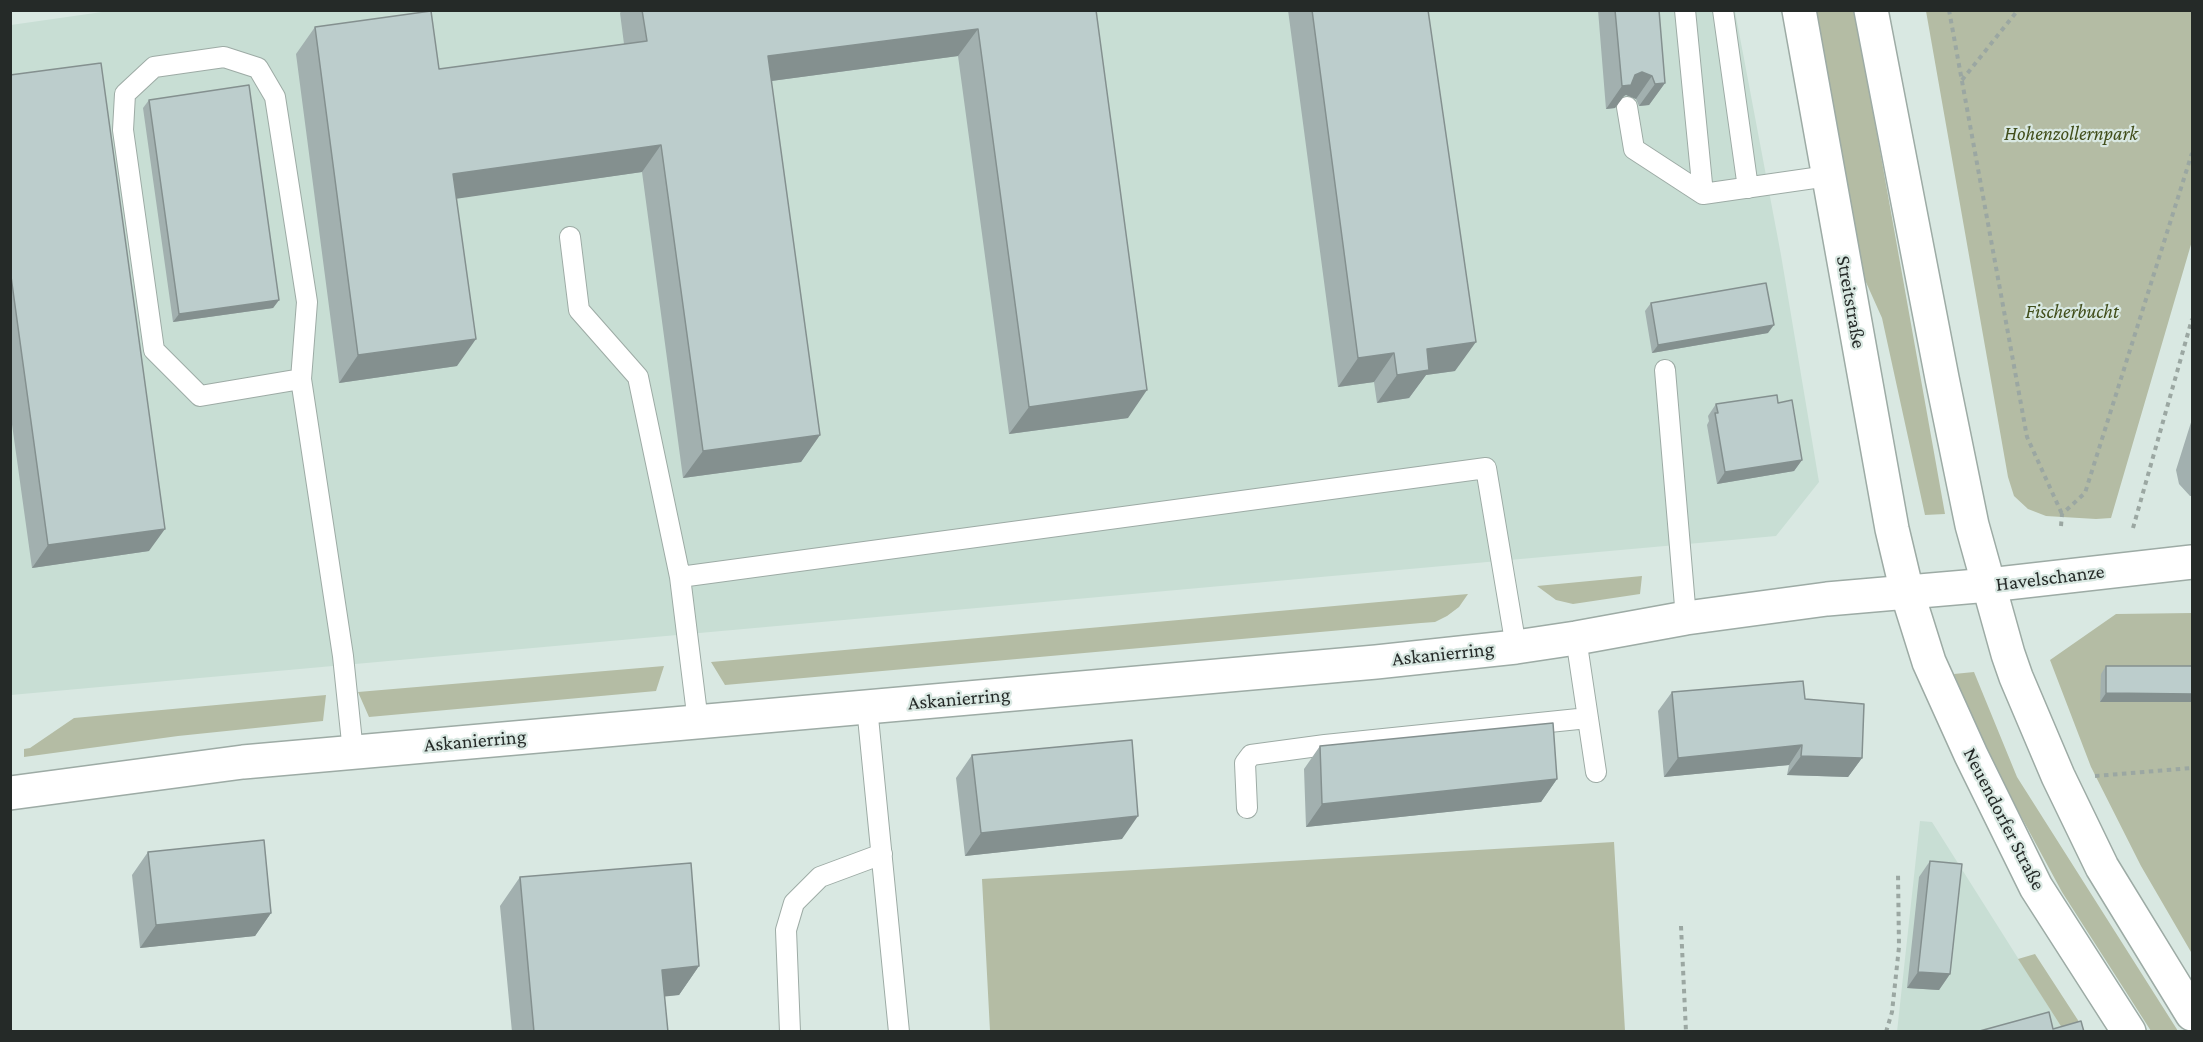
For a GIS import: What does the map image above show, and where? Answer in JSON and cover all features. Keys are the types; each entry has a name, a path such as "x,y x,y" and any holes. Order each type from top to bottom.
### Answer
{"street":[{"name":"Streitstraße","path":"1800,10 1892,530 1907,592"},
{"path":"1872,10 1972,525 2016,677 2058,776 2102,867 2193,1014"},
{"name":"Havelschanze","path":"1907,592 2193,562"},
{"name":"Askanierring","path":"10,793 243,762 1376,662 1516,647 1686,618 1827,599 1907,592"},
{"name":"Neuendorfer Straße","path":"1907,592 1929,662 2018,853 2036,887 2129,1032"}],"lane":[{"path":"1685,10 1703,194"},
{"path":"1723,10 1748,188"},
{"path":"301,379 200,396 154,350 123,130 125,94 154,67 224,57 258,68 275,97 307,303 301,379 343,656 354,752"},
{"path":"1627,107 1634,149 1703,194 1828,176"},
{"path":"570,237 579,310 638,377 680,577 698,722"},
{"path":"1665,369 1686,618"},
{"path":"680,577 1486,468 1516,647"},
{"path":"1576,638 1596,772"},
{"path":"867,707 899,1032"},
{"path":"1247,808 1245,763 1251,755 1325,745 1588,718"},
{"path":"790,1032 786,930 794,903 820,877 882,854"}],"path":[{"path":"1949,10 2027,437 2062,514 2061,526"},
{"path":"1961,80 2018,10"},
{"path":"2062,514 2085,493 2193,153"},
{"path":"2133,528 2193,319"},
{"path":"2095,776 2193,768"},
{"path":"1886,1032 1892,1011 1899,946 1898,873"},
{"path":"1681,926 1686,1032"}],"shaded area":[{"path":"116,10 1735,11 1781,255 1819,482 1776,536 11,695 11,25"},
{"path":"1920,821 1932,822 2064,1031 1897,1032"}],"green space":[{"path":"1815,11 1855,11 1945,514 1925,515 1882,318 1861,271"},
{"name":"Hohenzollernpark","path":"1926,11 2192,11 2192,241 2111,518 2046,516 2028,509 2014,496 2008,477"},
{"path":"1642,576 1640,594 1573,604 1556,600 1537,586"},
{"path":"1468,594 1459,607 1435,622 725,685 711,662"},
{"path":"2192,613 2191,952 2141,866 2091,767 2050,660 2116,614"},
{"path":"664,666 656,691 369,717 358,692"},
{"path":"1974,672 2017,777 2178,1031 2151,1031 2062,892 2010,796 1971,716 1954,674"},
{"path":"326,695 323,721 178,736 24,757 24,749 30,748 74,718"},
{"path":"1614,842 1625,1031 990,1031 982,879"},
{"path":"2035,954 2085,1031 2064,1031 2018,959"}],"building":[{"path":"642,10 1096,10 1147,390 1029,407 978,29 768,56 820,435 703,451 661,145 453,174 476,339 358,355 315,27 431,11 439,69 647,41"},
{"path":"1312,10 1428,10 1476,342 1427,349 1429,370 1397,375 1394,353 1358,358"},
{"path":"1615,10 1659,10 1665,83 1655,84 1652,76 1642,72 1635,75 1631,85 1622,86"},
{"path":"101,63 165,529 48,545 10,269 10,75"},
{"path":"249,85 279,300 179,314 149,100"},
{"path":"1766,283 1774,325 1658,345 1651,303"},
{"path":"1777,395 1778,403 1792,400 1802,460 1725,472 1715,413 1718,413 1716,404"},
{"path":"2106,666 2193,666 2193,694 2106,693"},
{"path":"1803,681 1805,699 1864,704 1862,758 1801,756 1802,745 1678,758 1672,692"},
{"path":"1553,723 1557,779 1322,804 1320,746"},
{"path":"1132,740 1138,816 981,833 972,755"},
{"path":"264,840 271,913 156,925 148,852"},
{"path":"1930,861 1962,864 1950,974 1918,972"},
{"path":"691,863 699,966 662,970 668,1032 534,1032 520,877"},
{"path":"2049,1012 2053,1029 2081,1021 2084,1032 1976,1032"}],"park label":[{"name":"Fischerbucht","path":"2072,312"}]}
